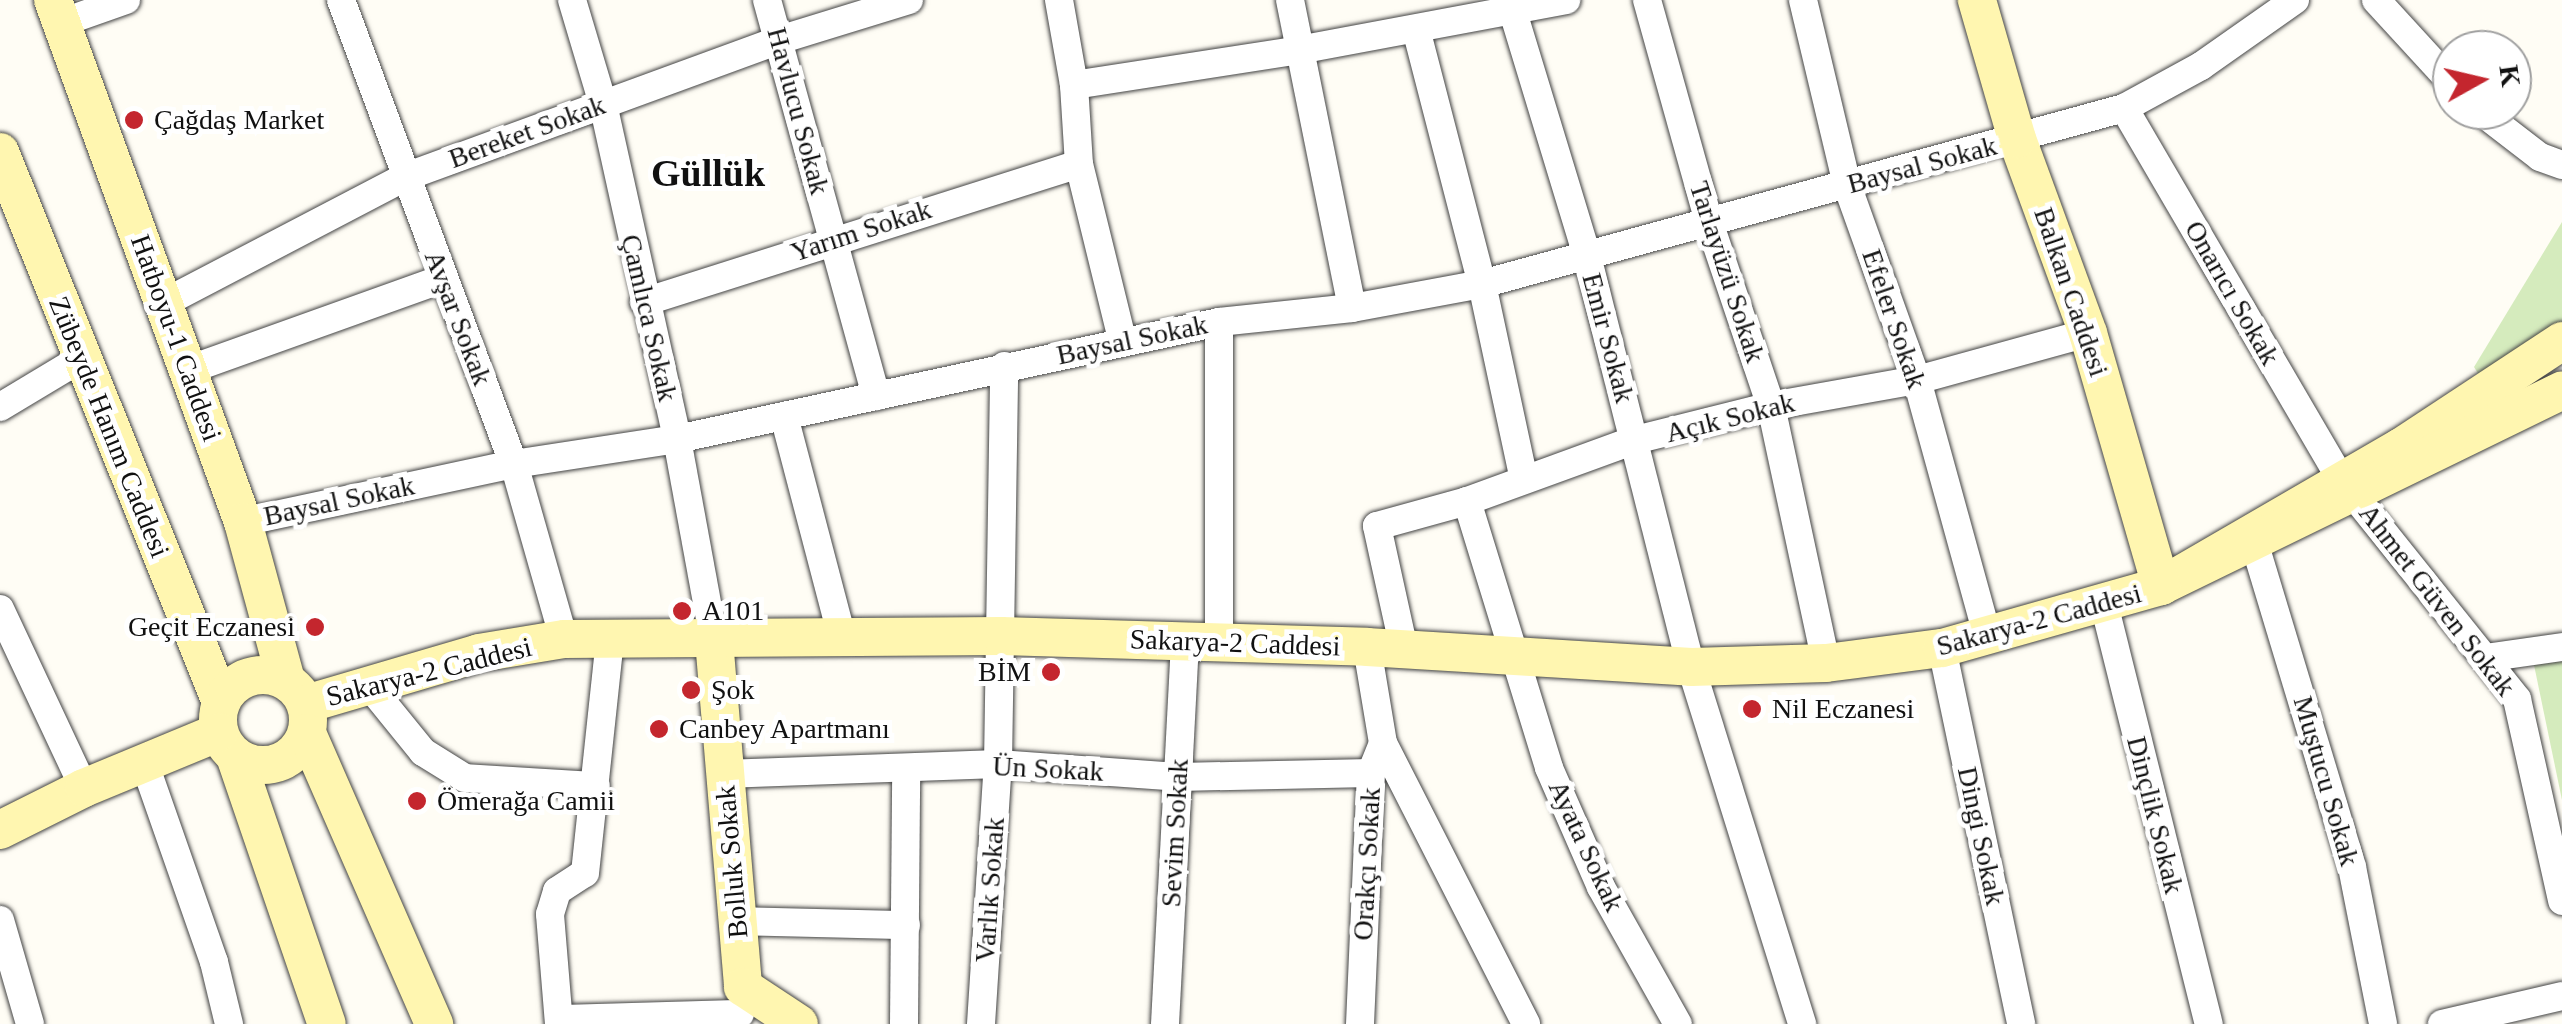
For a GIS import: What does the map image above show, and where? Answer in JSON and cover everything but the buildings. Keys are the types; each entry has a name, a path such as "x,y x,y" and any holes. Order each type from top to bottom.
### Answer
{"main road":[{"name":"Balkan Caddesi","path":"1977,0 2017,140 2088,334 2162,586"},
{"name":"Hatboyu-1 Caddesi","path":"57,11 243,522 300,706 434,1024"},
{"name":"Zübeyde Hanım Caddesi","path":"0,152 225,730 327,1024"},
{"path":"2347,486 2562,341"},
{"name":"Sakarya-2 Caddesi","path":"2162,586 2347,486 2562,390"},
{"name":"Sakarya-2 Caddesi","path":"300,706 367,683 479,653 564,639 1001,636 1386,648 1691,667 1826,663 1942,648 2162,586 2254,542 2347,486"},
{"name":"Bolluk Sokak","path":"714,640 741,1008"},
{"path":"256,674 300,706 300,746 277,763 263,765 225,730 242,679 256,674"},
{"path":"0,830 84,788 225,730"},
{"path":"741,1008 799,1024"}],"street":[{"path":"57,11 126,0"},
{"name":"Avşar Sokak","path":"341,0 514,464 564,639"},
{"name":"Çamlıca Sokak","path":"572,0 603,104 677,439 714,640"},
{"name":"Havlucu Sokak","path":"766,0 876,396"},
{"name":"Bereket Sokak","path":"162,304 405,176 779,40 909,0"},
{"path":"1059,0 1074,85 1080,164 1123,343"},
{"path":"1290,0 1352,308"},
{"path":"1074,85 1416,29 1465,10 1513,12 1566,0"},
{"name":"Tarlayüzü Sokak","path":"1648,0 1709,222 1770,406 1826,663"},
{"name":"Efeler Sokak","path":"1803,0 1847,185 1916,380 1988,637"},
{"name":"Baysal Sokak","path":"243,522 514,464 677,439 1219,322 1352,308 1482,284 2124,108 2202,66 2295,0"},
{"path":"2376,0 2432,61"},
{"name":"Emir Sokak","path":"1513,12 1586,256 1691,667 1802,1024"},
{"path":"1416,29 1482,284 1524,480"},
{"name":"Onarıcı Sokak","path":"2124,108 2347,486"},
{"path":"2504,130 2540,158 2562,165"},
{"name":"Yarım Sokak","path":"644,302 833,239 1080,164"},
{"path":"188,370 442,279"},
{"name":"Sevim Sokak","path":"1165,1024 1178,777 1202,643 1219,322"},
{"name":"Açık Sokak","path":"1378,526 1466,501 1635,440 1770,406 1916,380 2088,334"},
{"path":"0,407 80,359"},
{"name":"Varlık Sokak","path":"982,1024 998,764 1004,366"},
{"path":"784,416 842,636"},
{"name":"Ahmet Güven Sokak","path":"2347,486 2517,700 2557,850 2562,901"},
{"name":"Ayata Sokak","path":"1466,501 1518,658 1549,768 1586,853 1678,1024"},
{"name":"Orakçı Sokak","path":"1360,1024 1372,773 1383,743 1386,648 1378,526"},
{"name":"Muştucu Sokak","path":"2254,542 2352,867 2383,1024"},
{"name":"Dinçlik Sokak","path":"2104,604 2209,1024"},
{"path":"0,611 84,788"},
{"path":"610,640 585,872 557,891 550,914 560,1022 741,1008"},
{"path":"2485,658 2562,647"},
{"name":"Dingi Sokak","path":"1942,648 2021,1024"},
{"path":"367,683 423,752 465,778 596,786"},
{"path":"1383,743 1526,1024"},
{"path":"144,762 214,962 229,1024"},
{"name":"Ün Sokak","path":"724,774 998,764 1178,777 1372,773"},
{"path":"904,1024 906,770"},
{"path":"0,920 30,1024"},
{"path":"736,921 906,925"},
{"path":"2442,1024 2562,996"}],"green space":[{"path":"2562,222 2562,325 2479,375 2474,367"},
{"path":"2562,661 2562,800 2534,665"}],"place":[{"name":"Çağdaş Market","path":"134,120"},
{"name":"A101","path":"682,611"},
{"name":"Geçit Eczanesi","path":"315,627"},
{"name":"BİM","path":"1051,672"},
{"name":"Şok","path":"691,690"},
{"name":"Nil Eczanesi","path":"1752,709"},
{"name":"Canbey Apartmanı","path":"659,729"},
{"name":"Ömerağa Camii","path":"417,801"}],"district":[{"name":"Güllük","path":"708,174"}]}
